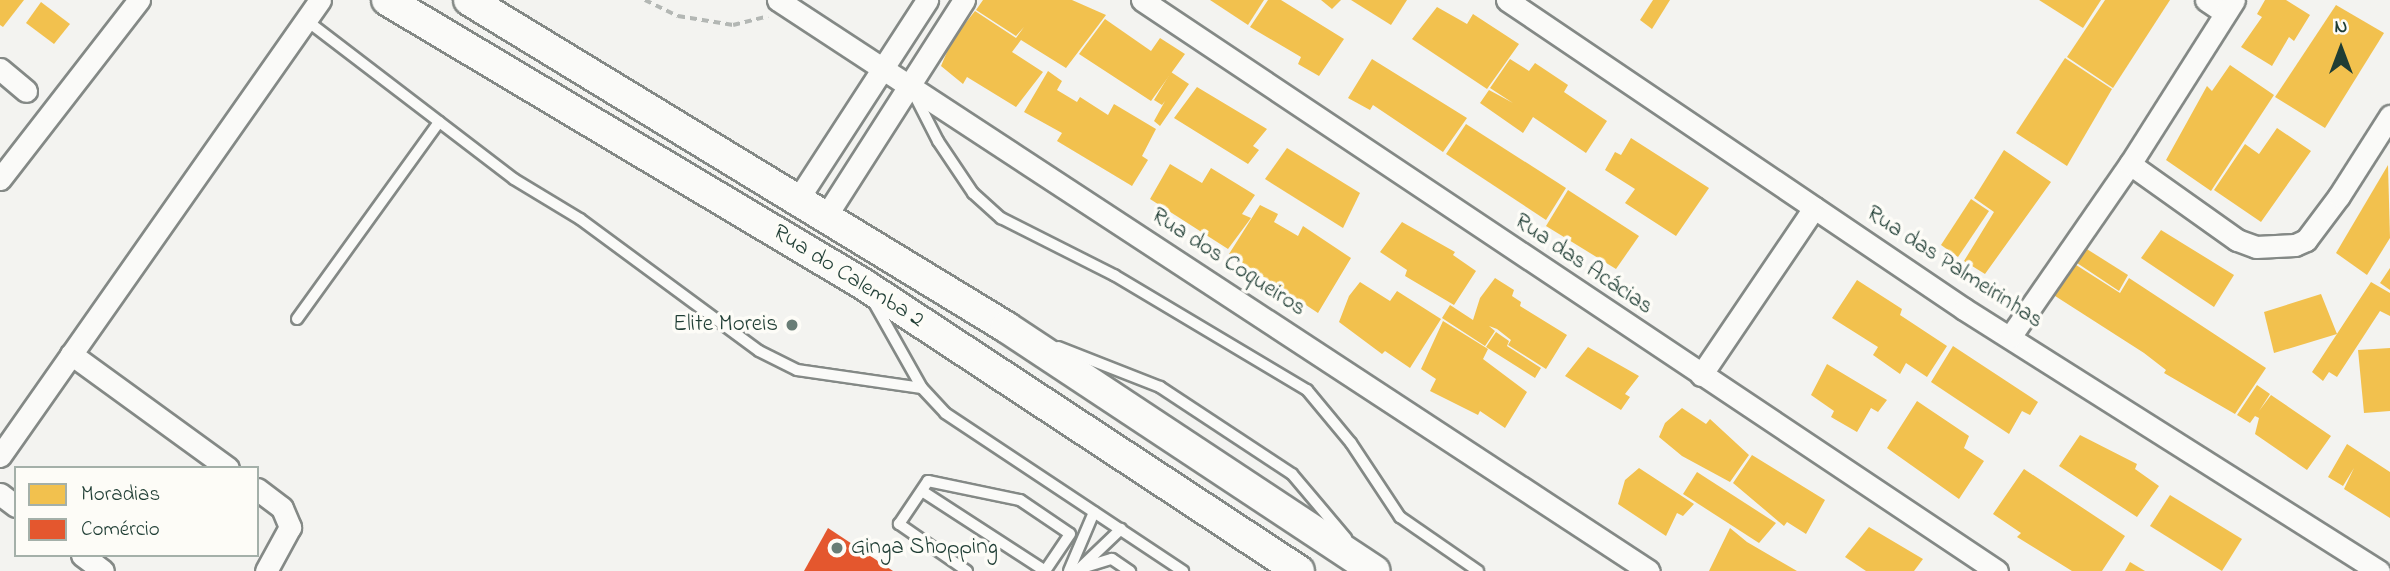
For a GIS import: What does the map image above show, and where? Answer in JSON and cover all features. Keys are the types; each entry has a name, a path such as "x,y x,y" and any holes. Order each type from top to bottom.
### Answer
{"main road":[{"name":"Rua do Calemba 2","path":"387,0 863,284 1299,571"},
{"name":"Rua do Calemba 2","path":"468,0 796,202 1006,327 1374,570"}],"street":[{"path":"0,180 139,0"},
{"path":"0,456 320,0"},
{"path":"796,202 927,0"},
{"path":"824,219 964,0"},
{"name":"Rua das Acácias","path":"1142,0 1997,571"},
{"name":"Rua das Palmeirinhas","path":"1507,0 2010,337 2379,571"},
{"path":"2010,337 2130,164 2230,6 2206,0"},
{"name":"Rua dos Coqueiros","path":"780,1 1649,571"},
{"path":"0,69 26,90"},
{"path":"2130,164 2237,240 2256,247 2295,245 2306,240 2332,206 2390,116"},
{"path":"1701,375 1814,208"},
{"path":"71,354 225,466"},
{"path":"259,491 282,508 290,527 266,571"},
{"path":"85,557 103,571"}],"lane":[{"path":"306,20 439,122 759,351 797,370 922,388"},
{"path":"910,86 938,141 973,193 1000,218 1114,275 1307,390 1351,443 1400,517 1478,571"},
{"path":"297,318 439,122"},
{"path":"863,284 922,388 945,413 989,446 1184,571"},
{"path":"922,491 1045,571 1070,534 1020,500 929,481 922,491 899,524 967,571"},
{"path":"1075,570 1094,512"},
{"path":"1075,570 1121,529"},
{"path":"1075,570 1112,559 1130,571"}],"path":[{"path":"645,0 677,16 733,25 762,21 780,1"}],"building: Moradias":[{"path":"0,0 24,0 3,27 0,25"},
{"path":"983,0 1072,0 1106,15 1066,68 1021,40 1012,52 1043,72 1016,107 967,77 963,84 941,66 952,40 975,11 1016,38 1024,27 1016,36 976,10"},
{"path":"1210,0 1264,0 1248,25"},
{"path":"1268,0 1281,0 1344,39 1319,76 1298,64 1301,57 1250,27"},
{"path":"1321,0 1341,0 1332,9"},
{"path":"1351,0 1407,0 1391,25"},
{"path":"1653,0 1670,0 1652,29 1640,20"},
{"path":"2039,0 2101,0 2083,28"},
{"path":"2105,0 2170,0 2113,88 2067,57"},
{"path":"2265,0 2286,0 2310,15 2294,41 2289,37 2272,66 2241,47 2262,17 2257,14"},
{"path":"41,2 70,24 54,44 26,23"},
{"path":"2336,5 2384,33 2325,128 2275,97"},
{"path":"1437,7 1467,24 1473,14 1519,44 1487,89 1412,39"},
{"path":"1105,19 1151,51 1160,38 1185,54 1151,101 1079,54"},
{"path":"2065,58 2112,89 2067,166 2016,133"},
{"path":"1372,59 1467,118 1443,152 1373,105 1370,110 1348,98"},
{"path":"1510,59 1529,71 1535,63 1568,85 1564,92 1607,121 1586,153 1533,117 1523,133 1480,103 1489,90 1513,103 1490,88"},
{"path":"2230,65 2274,95 2211,191 2166,160 2207,86 2212,91"},
{"path":"1048,71 1062,81 1057,90 1077,102 1080,97 1108,115 1114,104 1156,129 1142,156 1148,160 1132,186 1057,141 1062,133 1024,112"},
{"path":"1171,72 1189,84 1160,126 1154,121 1165,101 1162,105 1154,100"},
{"path":"1197,87 1267,129 1253,146 1259,150 1248,164 1174,118"},
{"path":"1466,124 1566,188 1546,220 1446,154"},
{"path":"2277,128 2311,151 2261,222 2214,190 2245,144 2259,154"},
{"path":"1631,138 1709,188 1676,236 1625,203 1635,189 1605,170 1615,152 1621,155"},
{"path":"1287,148 1360,193 1343,228 1265,179"},
{"path":"2004,150 2051,182 1985,274 1964,261 1994,212 1974,198"},
{"path":"1170,164 1202,183 1211,168 1255,195 1242,214 1251,218 1228,249 1150,199"},
{"path":"2388,165 2390,238 2367,275 2336,253"},
{"path":"1568,190 1639,236 1616,269 1546,226"},
{"path":"1971,199 1989,211 1958,257 1941,245"},
{"path":"1260,205 1278,214 1274,222 1298,236 1303,226 1351,258 1318,313 1229,254"},
{"path":"1402,222 1455,252 1453,255 1476,271 1454,305 1405,276 1407,270 1380,252"},
{"path":"2161,230 2234,275 2214,307 2141,258"},
{"path":"2082,246 2128,275 2119,291 2074,261"},
{"path":"2073,263 2120,293 2129,278 2266,368 2235,414 2164,373 2166,370 2144,353 2052,294"},
{"path":"2390,268 2390,290 2380,283"},
{"path":"1495,278 1514,290 1512,296 1521,302 1520,306 1567,335 1546,369 1508,345 1511,340 1497,329 1489,326 1495,331 1485,346 1442,318 1450,305 1473,320 1480,298"},
{"path":"1857,280 1902,309 1900,315 1947,346 1927,377 1906,363 1900,374 1873,355 1878,347 1832,318"},
{"path":"1360,282 1390,301 1397,291 1441,319 1410,368 1385,351 1382,354 1339,322 1349,296"},
{"path":"2371,282 2390,293 2390,316 2380,311 2337,377 2329,372 2323,381 2312,372"},
{"path":"2321,294 2337,334 2274,353 2264,312"},
{"path":"1443,321 1488,349 1483,359 1527,392 1505,428 1480,411 1478,415 1430,391 1436,379 1421,369"},
{"path":"1496,332 1509,341 1507,346 1541,368 1535,378 1486,347"},
{"path":"1953,346 2038,402 2030,415 2022,411 2009,434 1931,382"},
{"path":"1588,347 1639,376 1625,394 1630,397 1621,410 1565,376"},
{"path":"2390,348 2390,411 2364,413 2358,350"},
{"path":"1827,364 1887,400 1878,412 1871,408 1857,432 1831,417 1834,411 1811,395"},
{"path":"2257,385 2270,394 2259,411 2271,395 2331,436 2307,470 2255,434 2259,418 2255,416 2250,423 2237,415"},
{"path":"1917,401 1969,436 1964,448 1984,461 1959,499 1887,448"},
{"path":"1682,408 1706,424 1710,419 1749,455 1730,482 1682,456 1659,437 1665,423"},
{"path":"2080,435 2137,464 2135,469 2159,486 2137,517 2059,466"},
{"path":"2347,444 2390,472 2390,518 2344,489 2354,468 2343,486 2328,477"},
{"path":"1752,455 1825,500 1806,534 1787,522 1784,526 1733,483"},
{"path":"1639,468 1694,504 1683,516 1677,513 1666,536 1618,504 1625,480"},
{"path":"2024,469 2125,536 2102,571 2072,571 2017,537 2021,533 1993,514"},
{"path":"1697,472 1776,523 1759,543 1683,494"},
{"path":"2170,495 2242,539 2222,571 2150,526"},
{"path":"1869,527 1923,559 1914,571 1866,571 1845,557"},
{"path":"1730,528 1747,542 1797,571 1709,571"},
{"path":"2130,562 2145,571 2125,571"}],"building: Comércio":[{"name":"Ginga Shopping","path":"828,528 893,571 804,571"}],"place":[{"name":"Elite Moreis","path":"792,325"},
{"name":"Ginga Shopping","path":"837,548"}]}
